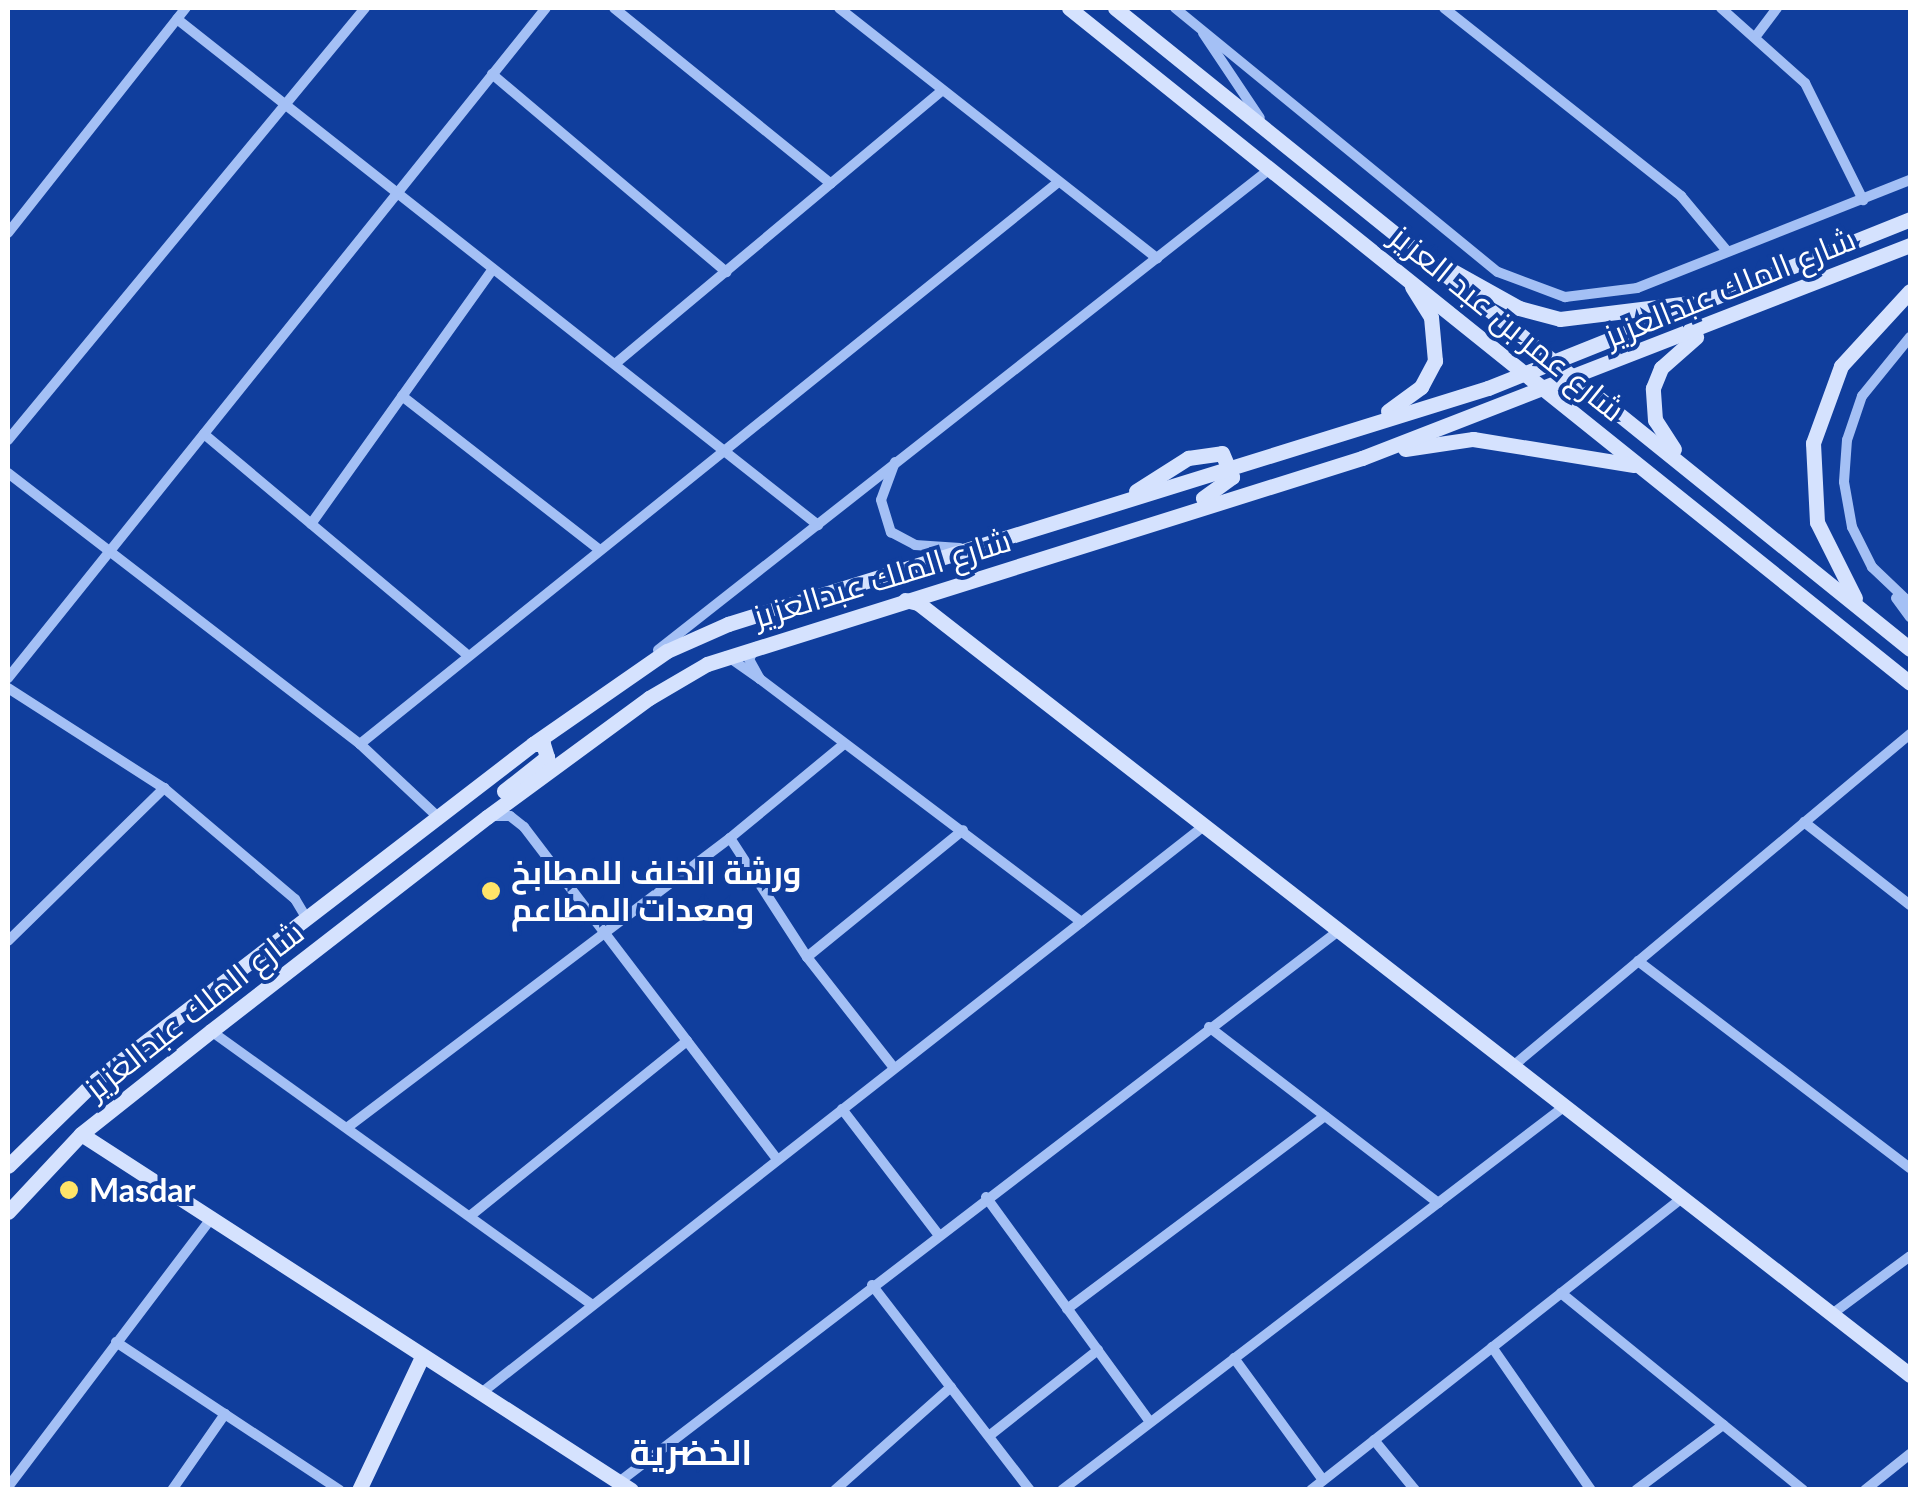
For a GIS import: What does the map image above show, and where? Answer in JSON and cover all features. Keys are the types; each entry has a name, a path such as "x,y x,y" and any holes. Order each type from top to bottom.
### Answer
{"street":[{"path":"8,233 186,8"},
{"path":"8,440 365,8"},
{"path":"8,678 546,8"},
{"path":"614,8 831,184"},
{"path":"838,8 1056,184 1157,258"},
{"name":"شارع عمر بن عبد العزيز","path":"1069,8 1910,683"},
{"name":"شارع عمر بن عبد العزيز","path":"1115,8 1910,649"},
{"path":"1175,8 1498,272 1564,297 1637,288 1910,180"},
{"path":"1444,8 1681,196 1727,251"},
{"path":"1720,8 1805,83 1863,200"},
{"path":"1756,36 1777,8"},
{"path":"177,19 818,524"},
{"path":"1200,27 1228,78 1273,134"},
{"path":"492,74 726,272"},
{"path":"614,364 942,91"},
{"path":"619,680 1270,168"},
{"path":"360,744 465,653 726,452 1056,184"},
{"name":"شارع الملك عبدالعزيز","path":"8,1166 96,1080 437,816 619,680 728,624 1528,373 1910,219"},
{"name":"شارع الملك عبدالعزيز","path":"8,1212 82,1134 210,1030 649,698 726,656 1362,458 1575,379 1910,245"},
{"path":"1412,248 1519,308 1560,319 1714,299"},
{"path":"312,524 493,268"},
{"path":"1362,426 1412,397 1435,360 1430,317 1400,272"},
{"path":"1866,614 1829,558 1816,522 1813,442 1840,366 1910,291"},
{"path":"1692,472 1655,420 1653,388 1671,356 1711,326"},
{"path":"1910,338 1862,396 1844,460 1852,527 1910,617"},
{"path":"402,396 600,550"},
{"path":"204,434 465,653"},
{"path":"1362,458 1474,439 1614,459 1653,475"},
{"path":"895,461 881,500 891,532 914,545 968,549"},
{"path":"1045,556 1102,528 1218,492 1232,466"},
{"path":"8,473 113,548 360,744 437,816"},
{"path":"948,626 939,602 962,582"},
{"path":"1888,586 1910,604"},
{"path":"902,600 918,603 948,626 1910,1376"},
{"path":"760,679 749,659 764,642"},
{"path":"726,656 1081,922"},
{"path":"8,688 164,788 295,899 306,917"},
{"path":"1513,1066 1910,734"},
{"path":"425,865 455,830 543,762 546,747 533,744"},
{"path":"348,1127 730,838 844,744"},
{"path":"8,941 164,788"},
{"path":"487,817 518,821 777,1159"},
{"path":"1804,822 1910,905"},
{"path":"480,1394 1204,826"},
{"path":"807,957 963,830"},
{"path":"730,838 807,957 894,1068"},
{"path":"82,1134 209,1221 625,1486 872,1285 1337,932"},
{"path":"1638,961 1910,1168"},
{"path":"1209,1027 1438,1202"},
{"path":"210,1030 592,1305"},
{"path":"470,1216 687,1041"},
{"path":"1062,1490 1564,1106"},
{"path":"842,1108 938,1234"},
{"path":"1068,1309 1325,1116"},
{"path":"986,1197 1150,1422"},
{"path":"1311,1490 1682,1198"},
{"path":"8,1487 209,1221"},
{"path":"1832,1314 1910,1256"},
{"path":"872,1285 1030,1490"},
{"path":"1561,1293 1803,1490"},
{"path":"116,1342 340,1490"},
{"path":"1492,1347 1591,1490"},
{"path":"989,1436 1098,1350"},
{"path":"359,1490 422,1357"},
{"path":"1234,1358 1323,1480"},
{"path":"835,1490 951,1388"},
{"path":"172,1490 225,1414"},
{"path":"1636,1490 1723,1424"},
{"path":"1374,1440 1414,1490"},
{"path":"1865,1490 1910,1454"}],"place":[{"name":"ورشة الخلف للمطابخ ومعدات المطاعم","path":"491,891"},
{"name":"Masdar","path":"69,1190"}],"district":[{"name":"الخضرية","path":"691,1451"}]}
